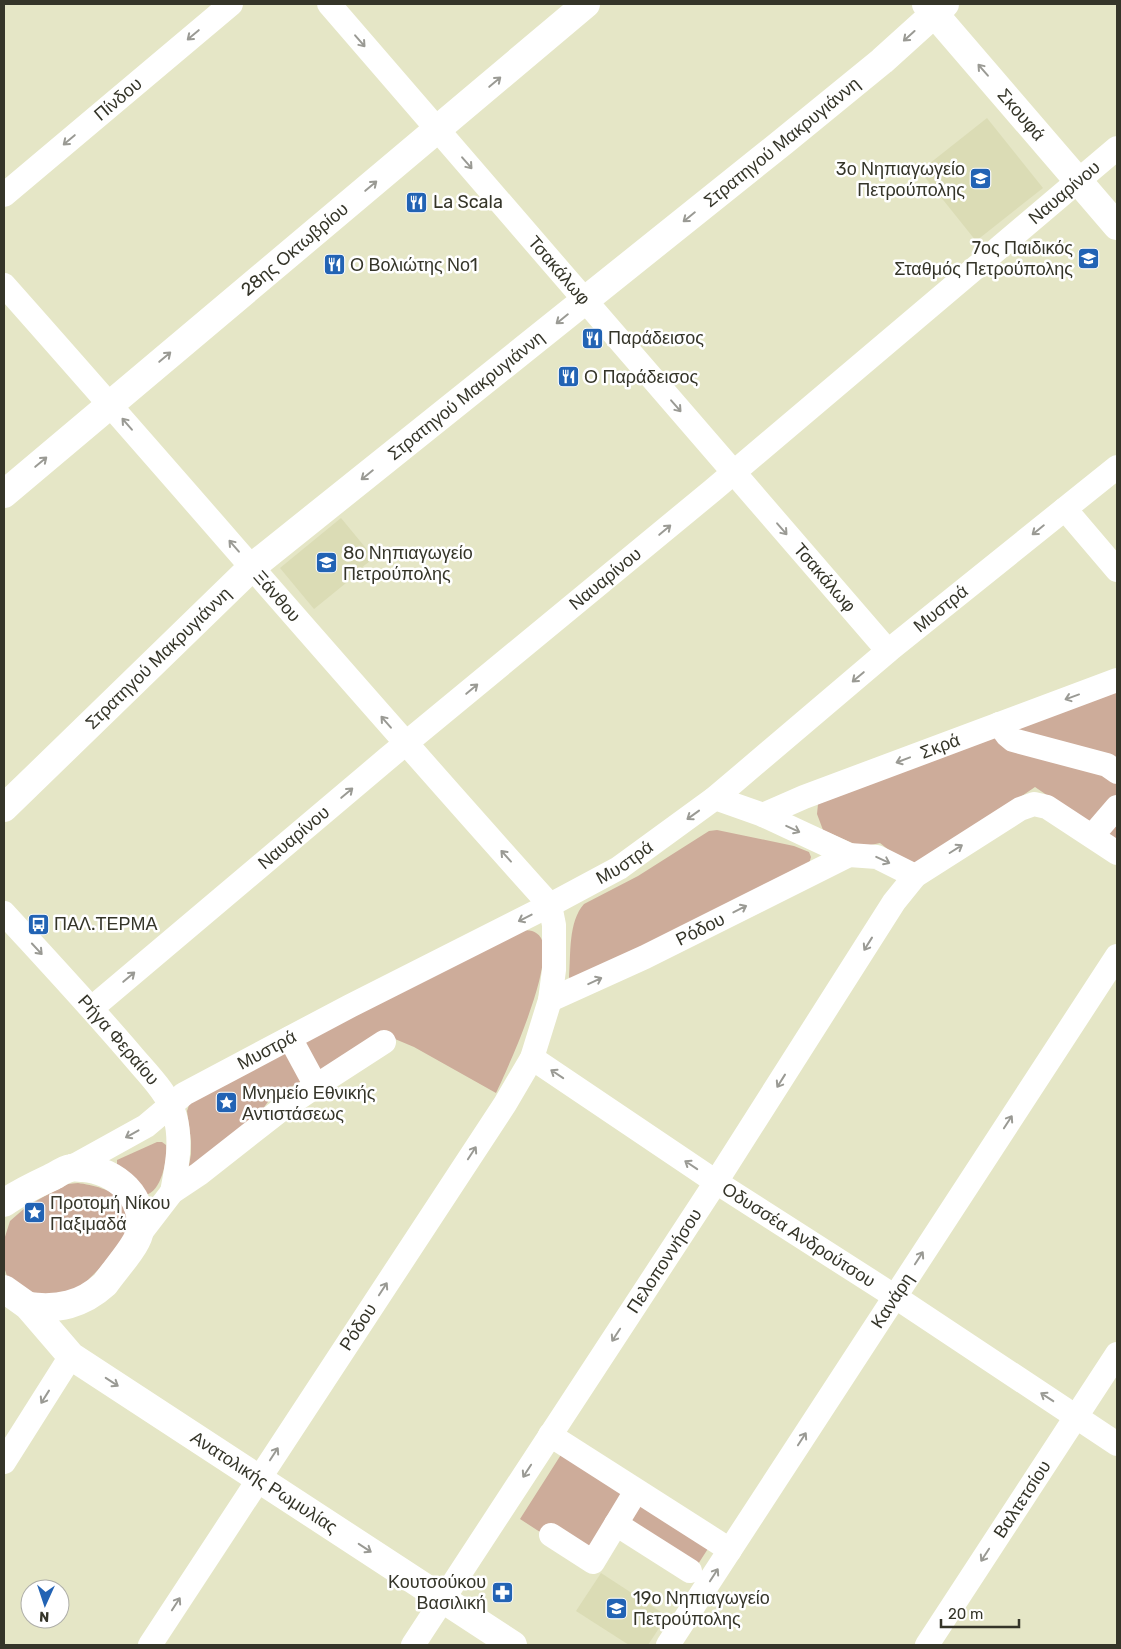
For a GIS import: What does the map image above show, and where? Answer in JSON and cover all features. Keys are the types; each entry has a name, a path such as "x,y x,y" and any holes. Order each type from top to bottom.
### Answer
{"street":[{"name":"Πίνδου","path":"4,195 231,4"},
{"name":"Τσακάλωφ","path":"329,4 888,651"},
{"name":"28ης Οκτωβρίου","path":"4,494 586,4"},
{"name":"Σκουφά","path":"936,7 1117,226"},
{"name":"Στρατηγού Μακρυγιάννη","path":"4,808 252,567 874,67 936,7"},
{"name":"Ναυαρίνου","path":"92,1008 713,490 1117,148"},
{"name":"Ξάνθου","path":"4,285 252,567 405,745 550,905"},
{"name":"Μυστρά","path":"72,1167 146,1126 184,1094 620,868 716,798 888,651 1117,467"},
{"path":"1065,509 1117,570"},
{"name":"Σκρά","path":"763,815 804,797 1117,680"},
{"path":"999,724 1013,740 1108,765 1117,772"},
{"path":"716,798 763,815 849,855 877,857 915,876"},
{"name":"Πελοποννήσου","path":"412,1645 716,1182 894,902 915,876 1020,809 1034,804 1047,807 1092,836"},
{"path":"1117,807 1092,836 1117,853"},
{"name":"Ρόδου","path":"550,1000 645,957 849,855"},
{"name":"Ρόδου","path":"150,1645 505,1104 532,1058 550,1000 554,970 554,925 550,905"},
{"name":"Ρήγα Φεραίου","path":"4,913 92,1008 154,1082 170,1105 175,1116 178,1135 177,1168 172,1192"},
{"name":"Κανάρη","path":"668,1645 1117,956"},
{"path":"290,1038 316,1086"},
{"path":"28,1306 60,1307 89,1298 104,1284 172,1192 199,1174 278,1112 384,1042"},
{"name":"Οδυσσέα Ανδρούτσου","path":"532,1058 716,1182 894,1296 1117,1444"},
{"path":"4,1203 29,1188 72,1167 90,1168 101,1171 116,1179 131,1193 138,1205 139,1235"},
{"name":"Ανατολικής Ρωμυλίας","path":"4,1289 28,1306 71,1356 514,1645"},
{"name":"Βαλτετσίου","path":"927,1645 1117,1354"},
{"path":"4,1462 71,1356"},
{"path":"550,1435 730,1550"},
{"path":"551,1535 593,1562 636,1490"},
{"path":"616,1524 690,1570"}],"shaded area":[{"name":"3ο Νηπιαγωγείο Πετρούπολης","path":"987,118 1043,188 976,241 920,171"},
{"name":"8ο Νηπιαγωγείο Πετρούπολης","path":"341,518 374,558 314,609 280,568"},
{"path":"1117,688 1117,843 1035,787 972,830 911,868 880,843 861,847 823,830 817,814 818,804"},
{"path":"717,830 794,846 809,852 811,857 809,864 571,981 569,977 570,949 573,929 575,920 584,904 638,876 709,831"},
{"path":"521,930 535,932 541,938 544,951 542,969 529,1015 496,1093 414,1047 383,1034 270,1099 257,1117 190,1169 191,1141 187,1111 191,1099"},
{"path":"157,1142 162,1142 166,1145 166,1158 159,1182 151,1193 145,1195 117,1167 117,1160"},
{"path":"78,1183 96,1186 108,1191 122,1202 129,1221 124,1238 99,1269 80,1288 58,1298 25,1292 7,1276 4,1267 4,1240 10,1221 26,1207 43,1197 68,1184"},
{"path":"564,1450 711,1544 691,1575 618,1529 594,1567 520,1519"},
{"name":"19ο Νηπιαγωγείο Πετρούπολης","path":"601,1573 667,1616 648,1645 629,1645 576,1611"}],"place":[{"name":"3ο Νηπιαγωγείο Πετρούπολης","path":"981,179"},
{"name":"La Scala","path":"417,202"},
{"name":"7ος Παιδικός Σταθμός Πετρούπολης","path":"1089,258"},
{"name":"Ο Βολιώτης Νο1","path":"334,265"},
{"name":"Παράδεισος","path":"592,338"},
{"name":"Ο Παράδεισος","path":"568,377"},
{"name":"8ο Νηπιαγωγείο Πετρούπολης","path":"327,563"},
{"name":"ΠΑΛ.ΤΕΡΜΑ","path":"38,924"},
{"name":"Μνημείο Εθνικής Αντιστάσεως","path":"226,1103"},
{"name":"Προτομή Νίκου Παξιμαδά","path":"34,1213"},
{"name":"Κουτσούκου Βασιλική","path":"502,1592"},
{"name":"19ο Νηπιαγωγείο Πετρούπολης","path":"617,1608"}]}
